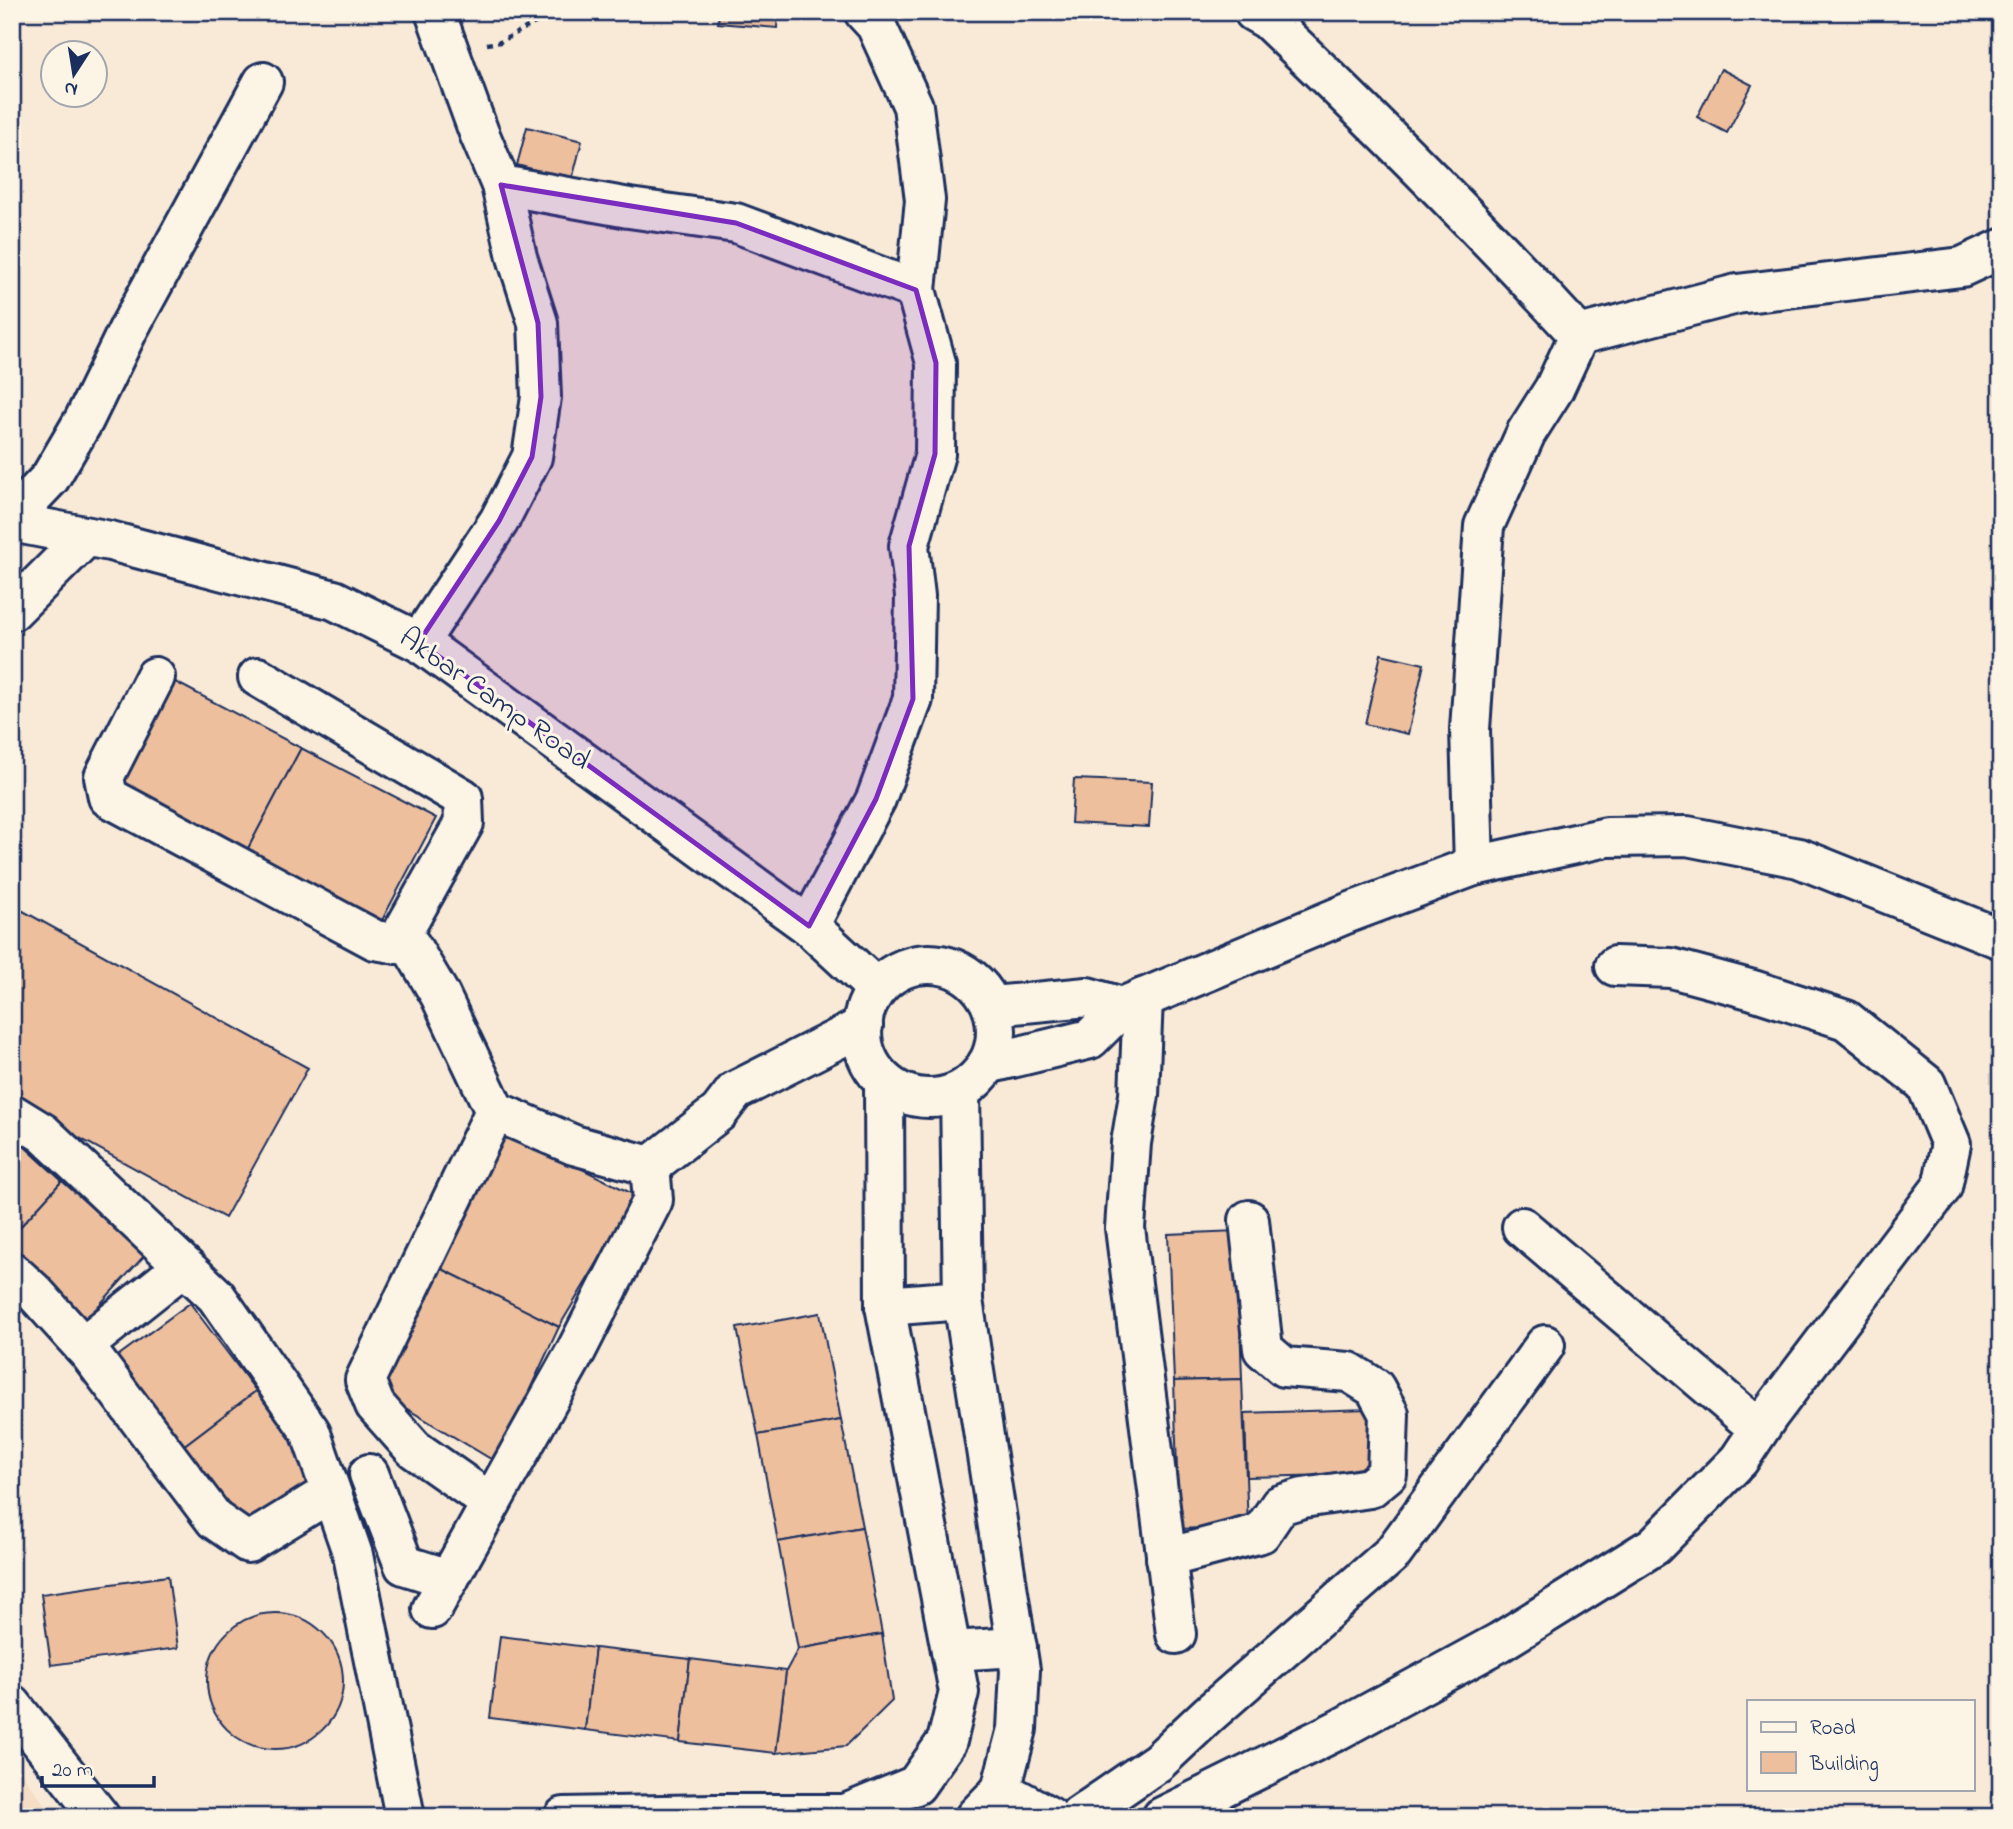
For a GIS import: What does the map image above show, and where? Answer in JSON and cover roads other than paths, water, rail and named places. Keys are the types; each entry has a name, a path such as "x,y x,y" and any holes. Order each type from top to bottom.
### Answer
{"street":[{"path":"809,926 876,799 913,699 915,596 909,546 934,454 936,363 916,290 925,200 913,106 876,24 864,12"},
{"path":"1254,12 1268,20 1359,106 1579,335"},
{"path":"419,642 499,522 532,457 541,397 538,323 517,257 501,185 441,30"},
{"path":"12,520 50,478 84,420 129,328 263,82"},
{"path":"501,185 629,208 736,223 916,290"},
{"path":"1579,335 1737,294 1962,267 2001,249"},
{"path":"1474,866 1470,729 1484,526 1526,433 1554,389 1579,335"},
{"name":"Akbar Camp Road","path":"12,520 334,600 419,642 809,926 876,988"},
{"path":"12,611 86,537"},
{"path":"155,677 104,777 108,797 375,940 411,946 440,995 495,1111 574,1146 650,1166"},
{"path":"258,677 463,798 464,823 396,944"},
{"path":"987,1064 1090,1039 1132,1002 1348,913 1474,866 1607,837 1687,836 1799,858 2001,939"},
{"path":"564,1817 845,1814 916,1785 947,1741 959,1692 885,1306 871,1054 863,1016 876,988 898,970 925,963 953,967 977,982 993,1006 997,1035 992,1057 979,1076 960,1091 934,1098 907,1095 871,1054"},
{"path":"1162,1817 1338,1730 1477,1655 1654,1546 1739,1460 1759,1429 1942,1187 1951,1144 1926,1084 1846,1020 1753,990 1671,968 1615,966"},
{"path":"993,1006 1087,997 1132,1002"},
{"path":"1132,1002 1139,1095 1131,1143 1125,1228 1176,1634"},
{"path":"650,1166 719,1112 743,1114 871,1054"},
{"path":"960,1091 963,1300 1020,1670 1017,1729 1001,1790 975,1817"},
{"path":"491,1503 414,1449 375,1405 365,1380 495,1111"},
{"path":"12,1114 43,1133 216,1296 310,1431 353,1555 405,1817"},
{"path":"369,1474 404,1566 441,1594 576,1351 653,1200 650,1166"},
{"path":"1166,1558 1261,1533 1280,1505 1303,1498 1370,1488 1387,1474 1389,1414 1375,1388 1349,1372 1284,1367 1264,1349 1249,1220"},
{"path":"1522,1227 1759,1429"},
{"path":"83,1346 184,1266"},
{"path":"12,1272 83,1346 215,1520 248,1543 331,1492"},
{"path":"885,1306 963,1300"},
{"path":"1077,1817 1158,1762 1393,1553 1545,1345"},
{"path":"951,1651 1017,1647"},
{"path":"12,1705 100,1817"},
{"path":"1001,1790 1050,1817"}]}
